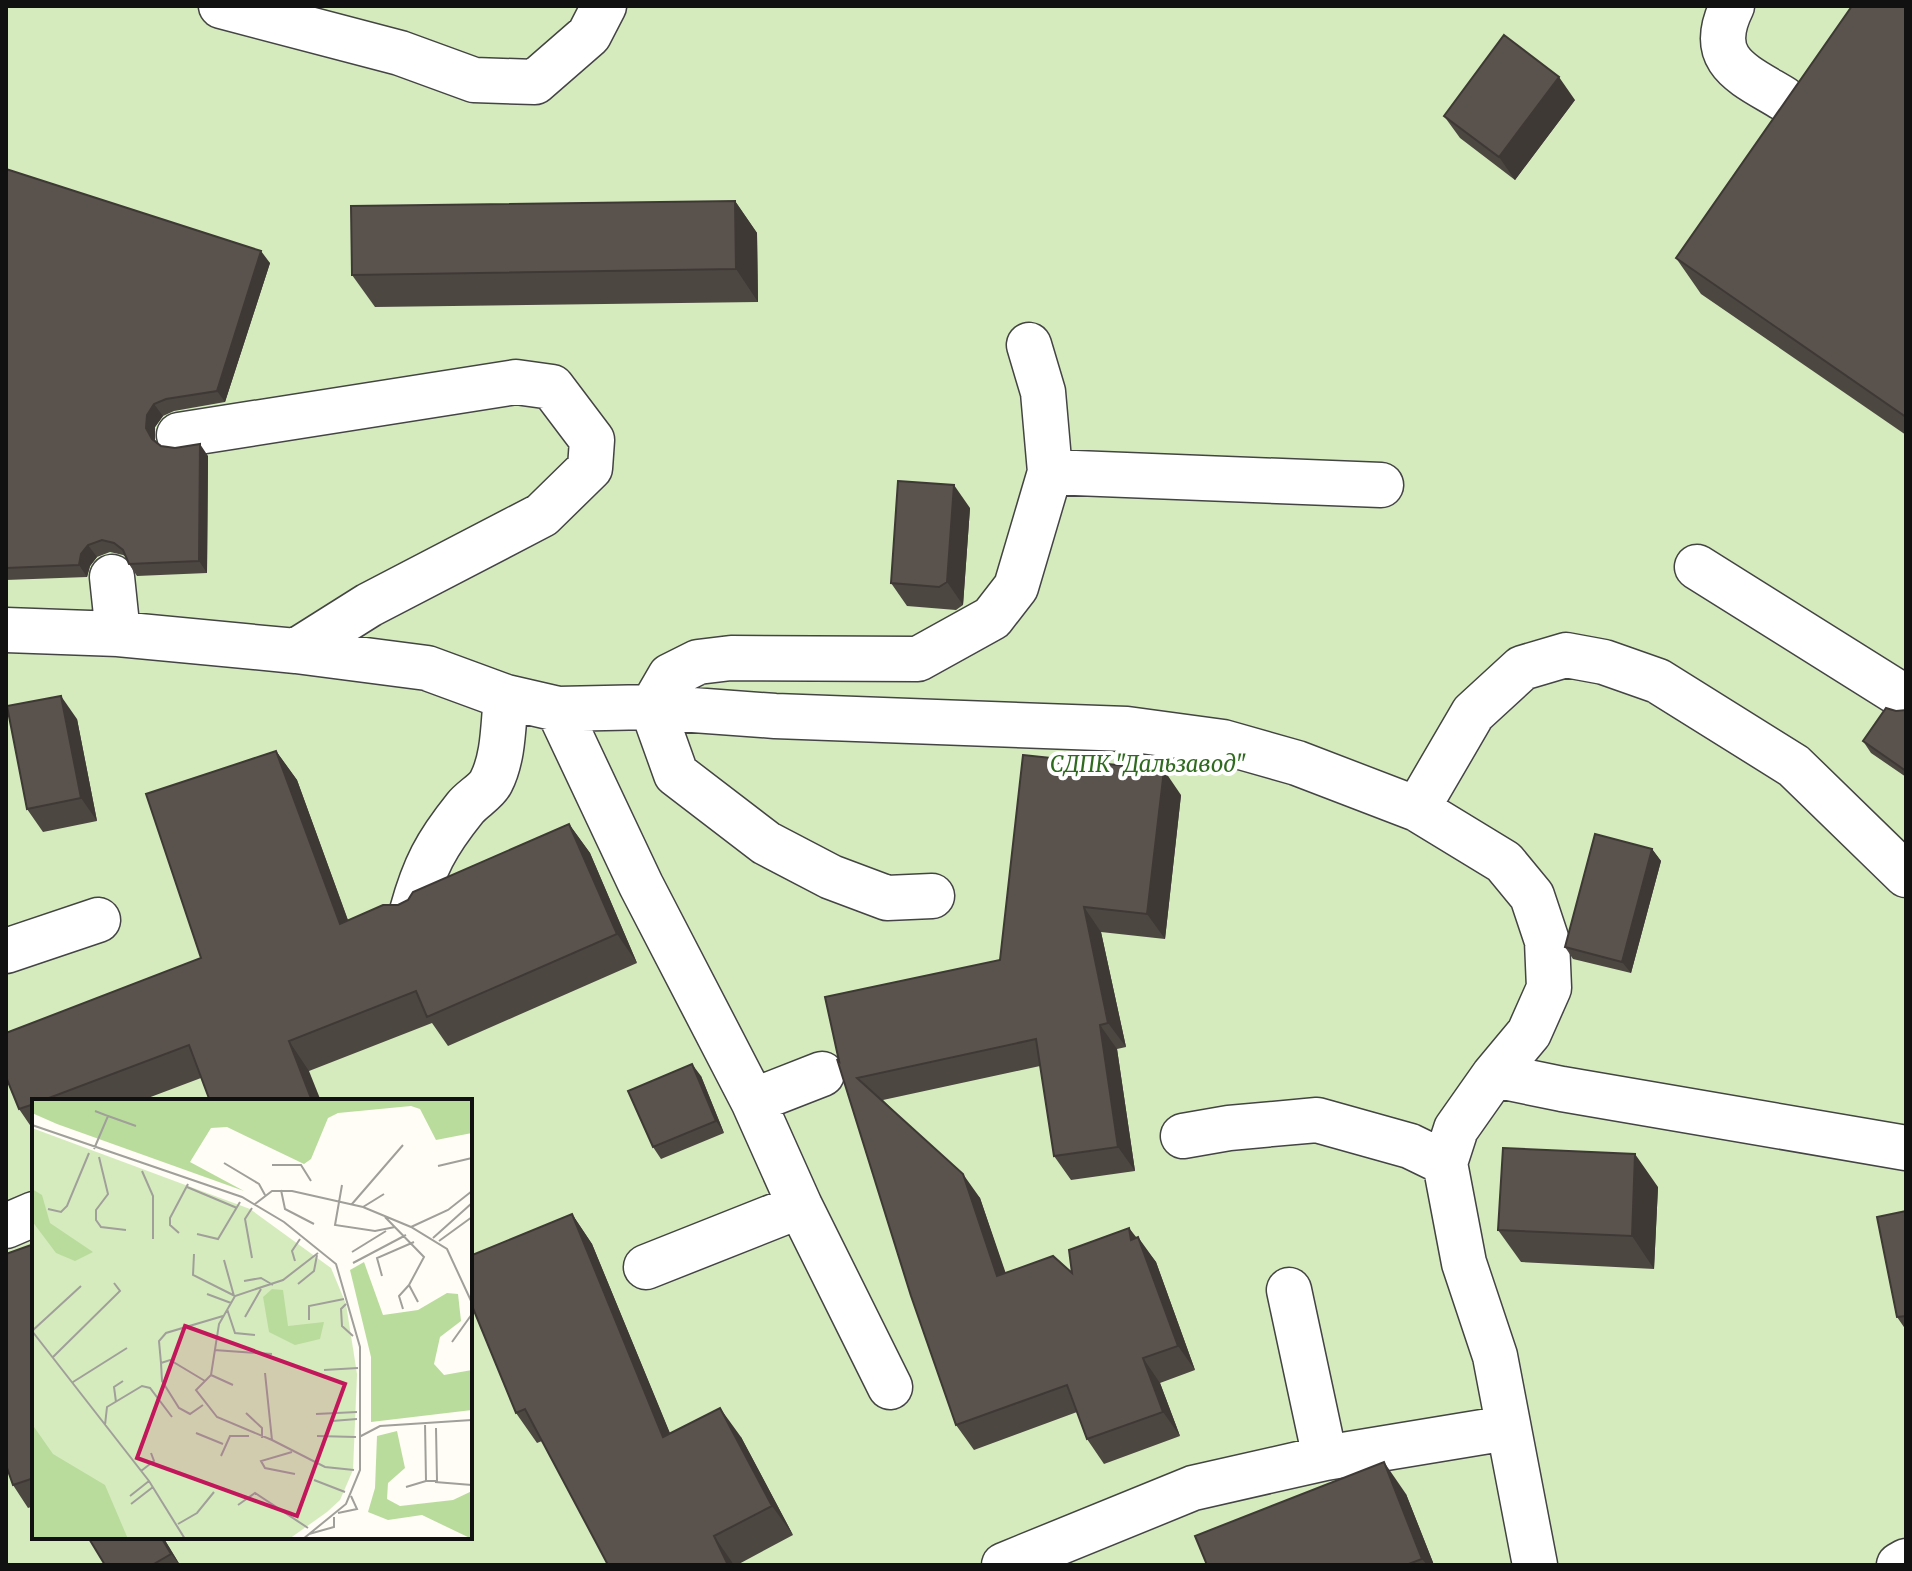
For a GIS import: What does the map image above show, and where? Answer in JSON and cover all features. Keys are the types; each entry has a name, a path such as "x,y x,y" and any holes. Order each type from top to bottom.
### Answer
{"lane":[{"path":"221,6 400,53 474,80 535,82 589,35 604,6"},
{"path":"1732,6 1722,33 1724,53 1737,70 1784,99"},
{"path":"932,896 887,898 831,877 766,843 676,774 652,707 670,676 698,662 745,658 918,659 992,618 1016,587 1050,472 1043,392 1029,345"},
{"path":"179,435 516,382 552,387 592,440 590,468 542,515 369,605 296,651"},
{"path":"1050,472 1381,485"},
{"path":"1697,567 1906,698"},
{"path":"112,577 118,634"},
{"path":"6,630 118,634 296,651 427,668 506,697 558,709 652,707 775,716 1127,729 1223,742 1297,763 1417,809 1504,862 1532,896 1547,941 1549,988 1529,1033 1494,1075 1456,1129 1445,1163 1464,1263 1495,1356 1535,1565"},
{"path":"1417,809 1473,713 1522,668 1566,655 1604,662 1658,681 1794,766 1906,875"},
{"path":"412,911 422,874 445,834 469,803 490,785 499,761 506,697"},
{"path":"558,709 641,885 753,1101 800,1206 890,1387"},
{"path":"6,951 98,920"},
{"path":"753,1101 822,1074"},
{"path":"1494,1075 1906,1148"},
{"path":"1183,1136 1229,1128 1317,1120 1410,1146 1445,1163"},
{"path":"646,1267 800,1206"},
{"path":"6,1226 32,1215"},
{"path":"1289,1290 1325,1458"},
{"path":"1004,1565 1193,1488 1325,1458 1507,1428"},
{"path":"1899,1565 1906,1561"}],"green space":[{"name":"СДПК \"Дальзавод\"","path":"6,6 1906,6 1906,1565 6,1565"}],"building":[{"path":"1852,6 1906,6 1906,417 1676,258"},
{"path":"1504,35 1559,77 1499,157 1444,116"},
{"path":"6,169 261,251 217,391 166,399 154,404 147,415 146,428 152,439 161,446 175,448 200,444 199,561 129,564 123,550 114,543 102,540 88,545 81,554 79,565 6,568"},
{"path":"735,201 736,269 352,275 351,206"},
{"path":"898,481 954,485 947,582 939,587 891,583"},
{"path":"61,696 81,798 27,809 7,706"},
{"path":"1886,708 1906,710 1906,771 1863,741"},
{"path":"276,751 340,924 383,905 398,905 408,900 413,892 569,824 617,934 427,1017 416,991 289,1041 311,1099 209,1099 189,1045 46,1099 32,1099 32,1105 19,1109 6,1077 6,1033 201,958 146,794"},
{"path":"1023,755 1164,770 1147,914 1084,907 1108,1023 1100,1025 1118,1147 1054,1156 1036,1039 857,1078 963,1174 997,1276 1053,1256 1072,1273 1069,1250 1129,1228 1131,1240 1138,1237 1178,1346 1143,1358 1163,1412 1087,1439 1067,1385 956,1425 911,1296 837,1059 839,1061 825,997 1000,960"},
{"path":"1595,834 1652,849 1622,962 1565,947"},
{"path":"692,1064 716,1121 653,1147 628,1091"},
{"path":"1503,1148 1635,1154 1632,1236 1498,1230"},
{"path":"1906,1211 1906,1316 1897,1317 1877,1217"},
{"path":"572,1214 663,1437 720,1408 772,1506 714,1536 728,1565 608,1565 525,1409 516,1413 472,1306 472,1255"},
{"path":"32,1245 32,1479 13,1485 6,1465 6,1254"},
{"path":"1384,1462 1422,1559 1406,1565 1207,1565 1195,1536"},
{"path":"89,1539 162,1539 171,1554 152,1565 105,1565"}]}
